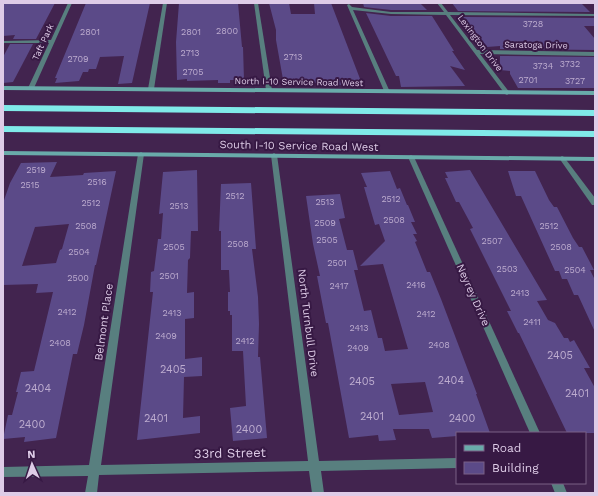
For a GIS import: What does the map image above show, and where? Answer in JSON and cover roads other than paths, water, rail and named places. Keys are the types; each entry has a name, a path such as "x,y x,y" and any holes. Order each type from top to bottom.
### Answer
{"highway":[{"path":"3,108 595,113"},
{"path":"3,129 595,134"}],"street":[{"name":"Taft Park","path":"31,88 70,3"},
{"path":"152,89 165,3"},
{"path":"256,3 269,90"},
{"name":"Lexington Drive","path":"439,3 507,93"},
{"path":"349,5 392,13 595,15"},
{"path":"349,5 387,92"},
{"path":"3,42 52,41"},
{"name":"Saratoga Drive","path":"477,52 595,54"},
{"name":"North I-10 Service Road West","path":"3,88 595,93"},
{"name":"South I-10 Service Road West","path":"3,153 595,159"},
{"name":"Belmont Place","path":"91,493 141,154"},
{"name":"North Turnbull Drive","path":"274,155 318,493"},
{"name":"Neyrey Drive","path":"411,157 535,432"},
{"path":"562,158 595,203"},
{"name":"33rd Street","path":"3,472 456,463"}]}
